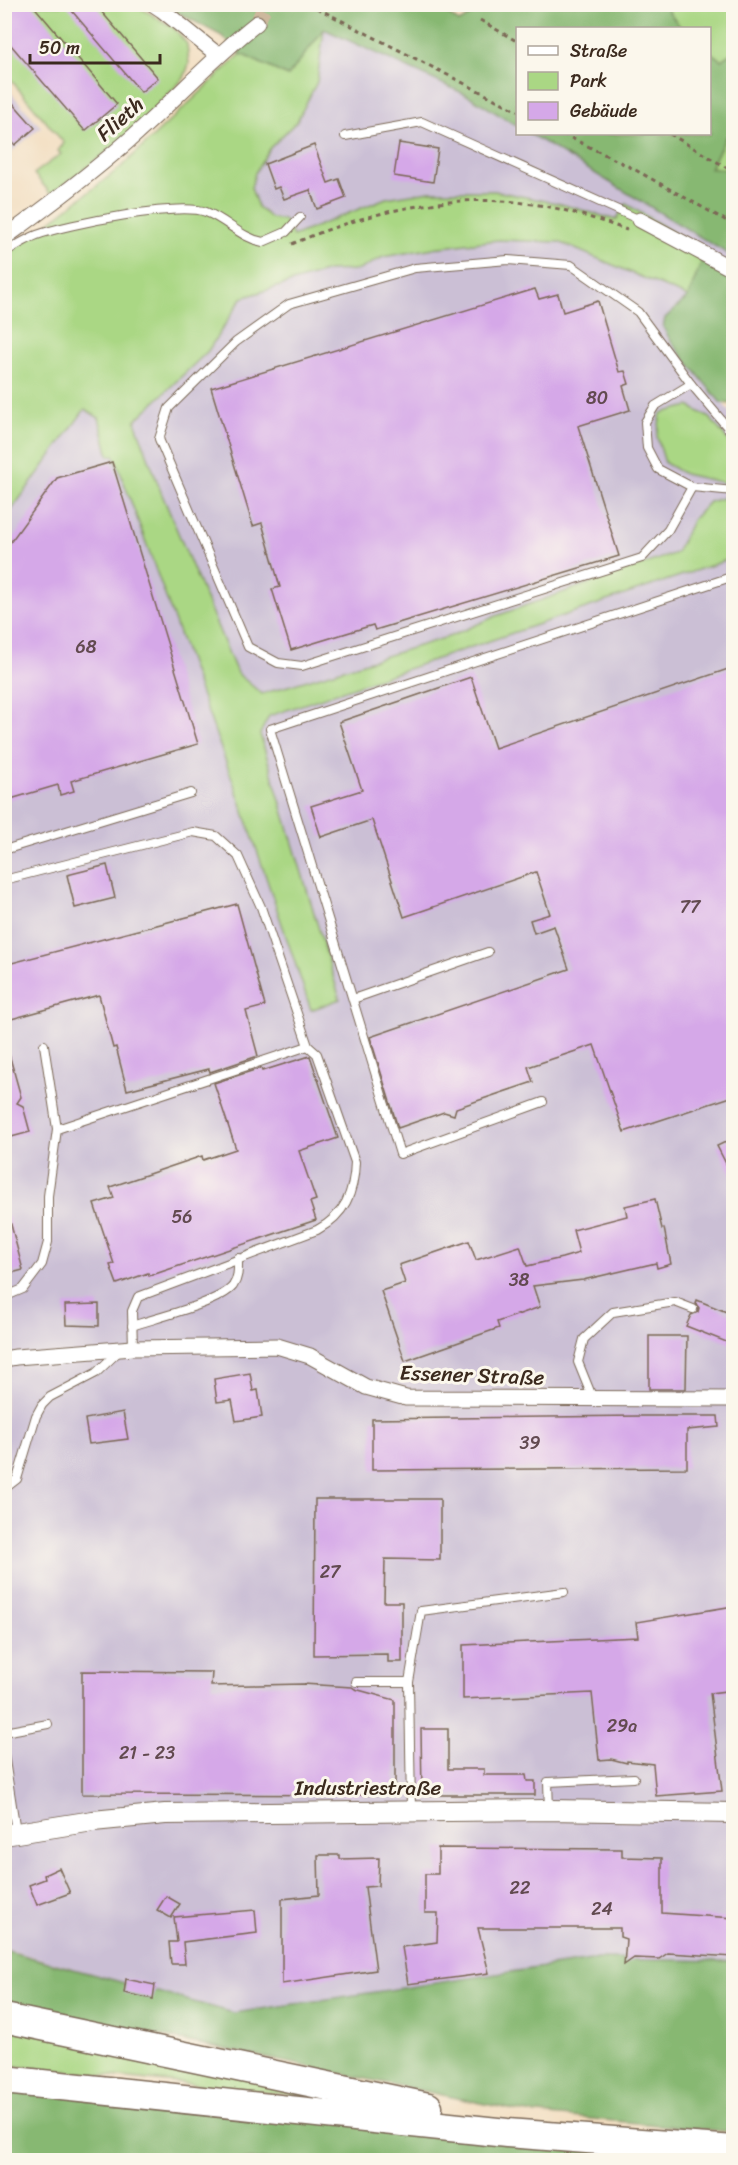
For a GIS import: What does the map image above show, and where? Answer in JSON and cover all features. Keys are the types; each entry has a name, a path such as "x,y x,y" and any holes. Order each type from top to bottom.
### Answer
{"highway":[{"path":"4,2018 394,2101 650,2143"},
{"path":"4,2080 507,2133 734,2150"}],"street":[{"path":"153,4 218,55"},
{"name":"Flieth","path":"4,238 65,193 129,140 218,55 256,23"},
{"path":"640,220 734,270"},
{"name":"Essener Straße","path":"4,1359 127,1348 277,1347 310,1356 366,1387 406,1398 734,1399"},
{"name":"Industriestraße","path":"10,1834 93,1821 165,1814 549,1810 734,1812"}],"lane":[{"path":"345,136 422,122 640,220"},
{"path":"4,252 37,235 131,215 188,209 206,212 225,222 242,235 263,242 286,232 300,217"},
{"path":"692,487 668,530 642,558 302,666 278,663 248,647 159,439 169,408 236,342 289,304 415,268 508,260 571,265 638,312 691,384 734,435"},
{"path":"691,384 655,406 645,422 647,447 658,469 692,487 734,491"},
{"path":"543,1102 400,1154 270,729 734,576"},
{"path":"4,850 191,793"},
{"path":"4,880 193,832 216,837 238,856 261,907 308,1046 317,1054 355,1162 354,1181 346,1203 332,1222 317,1230 138,1297 132,1311 132,1326 127,1348 96,1373 50,1397 42,1405 36,1416 17,1479 4,1489"},
{"path":"352,999 488,952"},
{"path":"4,1297 23,1289 42,1264 48,1242 48,1196 57,1129 44,1045"},
{"path":"57,1129 308,1046"},
{"path":"132,1326 218,1297 232,1286 238,1276 238,1258"},
{"path":"593,1399 578,1362 584,1339 598,1325 613,1312 675,1302 693,1309"},
{"path":"411,1812 409,1682 421,1611 564,1592"},
{"path":"356,1682 409,1682"},
{"path":"4,1732 48,1724"},
{"path":"4,1754 10,1834"},
{"path":"549,1810 548,1782 634,1778"}],"path":[{"path":"309,4 516,110"},
{"path":"480,20 516,41"},
{"path":"565,135 632,168 734,225"},
{"path":"672,135 734,172"},
{"path":"291,245 328,229 402,210 424,205 480,201 523,203 563,210 635,233 654,227"}],"shaded area":[{"path":"324,29 469,96 516,125 516,135 532,135 733,257 733,272 688,297 665,318 672,343 734,417 733,1961 598,1959 234,2013 5,1949 5,481 207,203"},
{"path":"4,85 41,127 5,157 4,157"}],"green space":[{"path":"663,4 680,27 516,27 516,125 469,96 324,29 288,76 241,54 222,36 164,5 436,5 459,22 488,5"},
{"path":"4,5 136,5 174,28 187,44 189,64 184,78 127,137 51,194 34,174 61,154 58,151 64,143 5,73"},
{"path":"663,5 733,5 733,52 721,60 711,53 711,27 680,27"},
{"path":"324,29 317,82 297,121 270,148 255,173 251,188 258,207 271,218 285,220 293,236 386,198 430,191 495,191 561,204 616,220 626,204 696,246 702,261 688,297 559,242 498,240 383,257 359,270 328,271 242,298 208,351 135,421 161,492 237,673 262,694 451,636 496,616 676,553 693,519 709,502 733,495 733,558 269,716 260,734 340,999 311,1010 243,809 114,455 109,456 99,418 85,409 5,519 5,256 120,168 241,54 288,76"},
{"path":"733,52 733,132 726,137 710,168 733,170 733,257 532,135 711,135 711,53 721,60"},
{"path":"733,132 733,170 710,168 726,136"},
{"path":"702,261 733,272 733,404 721,403 672,343 663,327 665,318 688,297"},
{"path":"689,406 710,418 733,446 733,485 684,474 665,463 657,437 661,413"},
{"path":"4,1950 234,2013 598,1959 733,1961 733,2132 528,2113 5,2003"},
{"path":"5,2025 380,2104 5,2065 4,2051 7,2050"},
{"path":"5,2086 591,2149 595,2160 5,2160"},
{"path":"591,2149 726,2160 594,2160"}],"building":[{"path":"4,4 32,4 117,104 85,131 4,37"},
{"path":"66,4 95,4 158,78 141,92"},
{"path":"4,93 35,128 15,145 4,133"},
{"path":"399,143 438,149 433,182 394,176"},
{"path":"314,145 328,183 339,179 346,198 317,209 310,190 284,199 279,187 274,189 265,164"},
{"path":"535,289 539,299 558,294 563,312 598,301 619,372 625,371 629,384 623,386 630,410 578,426 619,556 375,630 373,625 291,650 272,589 280,587 262,523 253,526 211,388"},
{"path":"112,462 198,744 71,781 74,791 60,795 58,785 4,801 4,551 57,478"},
{"path":"734,667 734,1096 624,1132 594,1045 528,1067 533,1082 456,1108 454,1115 444,1112 398,1128 370,1037 569,969 554,926 534,933 530,920 550,914 536,872 404,917 372,820 321,837 311,806 362,790 339,722 471,677 495,748"},
{"path":"107,865 115,898 75,908 67,875"},
{"path":"237,904 265,1006 246,1011 258,1056 210,1072 209,1069 127,1090 99,995 4,1021 4,965"},
{"path":"9,1054 21,1097 17,1103 23,1106 30,1132 4,1139 4,1055"},
{"path":"310,1056 338,1138 299,1151 316,1200 310,1202 316,1220 149,1276 148,1273 117,1284 110,1265 114,1264 94,1204 114,1198 110,1187 202,1156 203,1160 236,1149 214,1083"},
{"path":"734,1138 734,1179 717,1146"},
{"path":"655,1199 662,1229 664,1228 671,1264 657,1268 656,1263 583,1280 533,1286 540,1307 497,1322 499,1328 405,1361 381,1291 405,1283 399,1265 469,1241 476,1260 520,1246 527,1266 562,1258 579,1253 573,1230 627,1216 625,1206"},
{"path":"4,1217 9,1217 23,1270 4,1275"},
{"path":"697,1300 734,1315 734,1345 686,1326 691,1315 698,1312"},
{"path":"99,1304 99,1326 66,1325 65,1305"},
{"path":"649,1336 687,1336 686,1389 649,1389"},
{"path":"250,1373 253,1391 258,1390 262,1417 236,1421 232,1400 217,1402 214,1379"},
{"path":"123,1412 128,1439 89,1444 85,1419"},
{"path":"718,1416 719,1427 687,1430 687,1468 372,1470 372,1419"},
{"path":"315,1499 440,1499 440,1560 385,1559 384,1602 402,1602 402,1662 388,1662 388,1654 314,1655"},
{"path":"734,1606 734,1690 710,1693 722,1791 656,1796 653,1764 627,1761 627,1763 611,1759 599,1760 592,1693 463,1699 463,1645 638,1637 636,1622"},
{"path":"82,1671 212,1672 211,1686 303,1684 352,1687 395,1700 395,1795 82,1794"},
{"path":"421,1729 448,1729 448,1769 484,1769 484,1775 526,1775 527,1781 535,1781 535,1795 422,1795"},
{"path":"438,1848 622,1849 622,1857 662,1858 662,1913 734,1918 734,1957 668,1953 659,1959 634,1958 624,1965 626,1939 620,1937 620,1928 478,1928 489,1973 408,1984 402,1947 437,1942 438,1913 425,1913 425,1874 438,1874"},
{"path":"318,1855 340,1855 340,1859 379,1858 378,1886 365,1887 376,1970 282,1984 282,1899 319,1895"},
{"path":"59,1868 70,1893 37,1905 29,1885 45,1879 44,1875"},
{"path":"166,1896 180,1904 171,1918 157,1910"},
{"path":"255,1910 257,1933 183,1942 185,1964 171,1964 169,1942 177,1942 174,1917"},
{"path":"126,1979 155,1985 153,1999 124,1993"}],"tunnel":[{"path":"257,23 266,4"}]}
